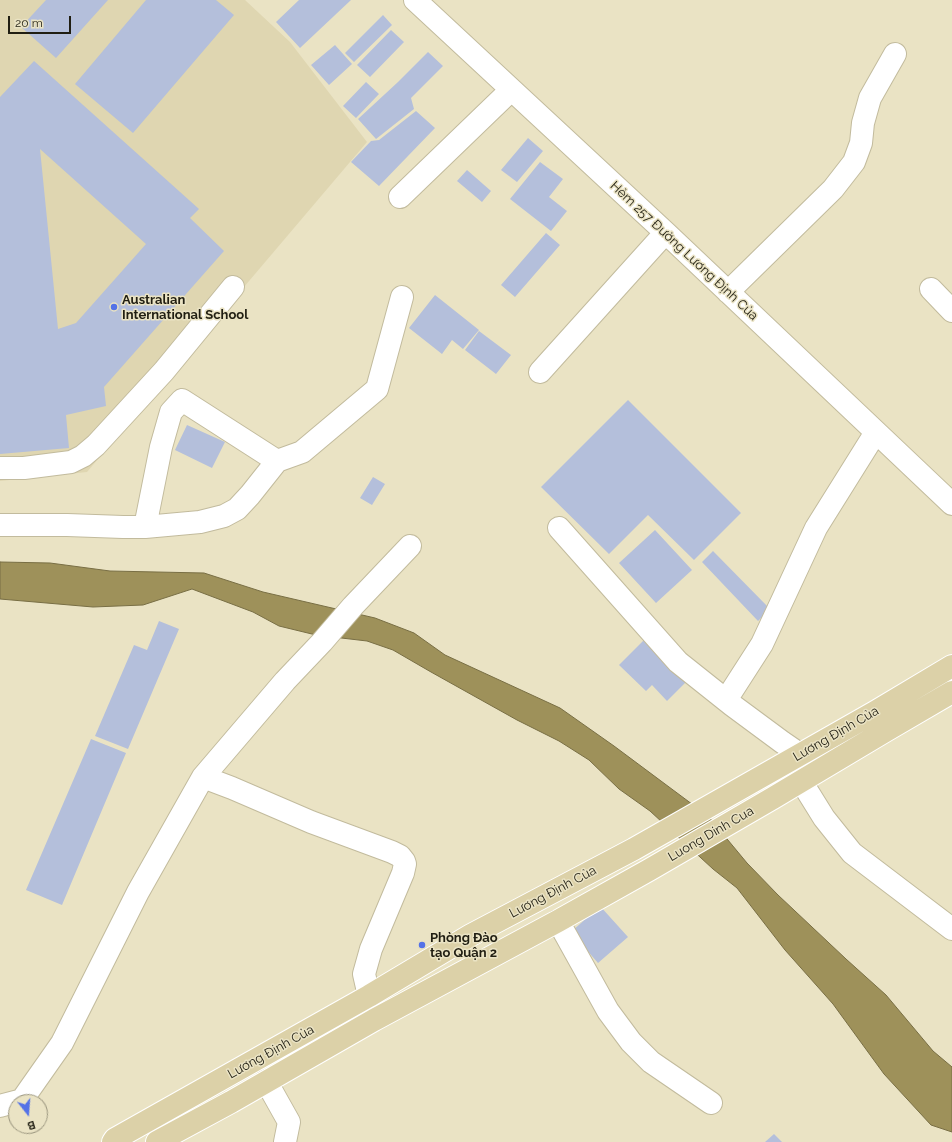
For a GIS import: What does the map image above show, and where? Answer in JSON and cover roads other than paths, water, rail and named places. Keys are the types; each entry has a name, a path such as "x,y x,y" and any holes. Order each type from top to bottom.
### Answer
{"main road":[{"name":"Lương Định Của","path":"113,1142 115,1139 369,996 471,935 634,849 801,755 952,666"},
{"name":"Lương Định Của","path":"773,798 952,692"},
{"name":"Luong Dinh Cua","path":"649,870 773,798"},
{"name":"Lương Định Của","path":"157,1142 374,1020 558,922 649,870"}],"street":[{"name":"Hẻm 257 Đường Lương Định Của","path":"415,0 511,90 662,237 728,292 952,504"},
{"path":"728,292 833,189 854,162 861,143 863,123 870,98 895,54"},
{"path":"400,197 511,90"},
{"path":"540,372 662,237"},
{"path":"0,468 24,468 71,462 83,456 96,445 164,371 233,287"},
{"path":"931,289 952,311"},
{"path":"0,525 145,527 200,522 224,516 237,509 250,495 276,461 302,452 377,389 402,297"},
{"path":"145,527 161,447 171,412 182,400 276,461"},
{"path":"726,700 762,644 816,528 876,432"},
{"path":"559,528 678,662 726,700 801,755"},
{"path":"0,1106 22,1100 62,1042 138,892 203,778 285,681 410,546"},
{"path":"203,778 232,788 311,822 392,852 400,856 404,861 405,864 403,873 371,949 364,974 369,996"},
{"path":"801,781 824,818 852,853 952,929"},
{"path":"558,922 608,1010 631,1042 651,1062 711,1103"},
{"path":"266,1081 289,1122 285,1142"}],"place":[{"name":"Australian International School","path":"114,307"},
{"name":"Phòng Đào tạo Quận 2","path":"422,945"}]}
